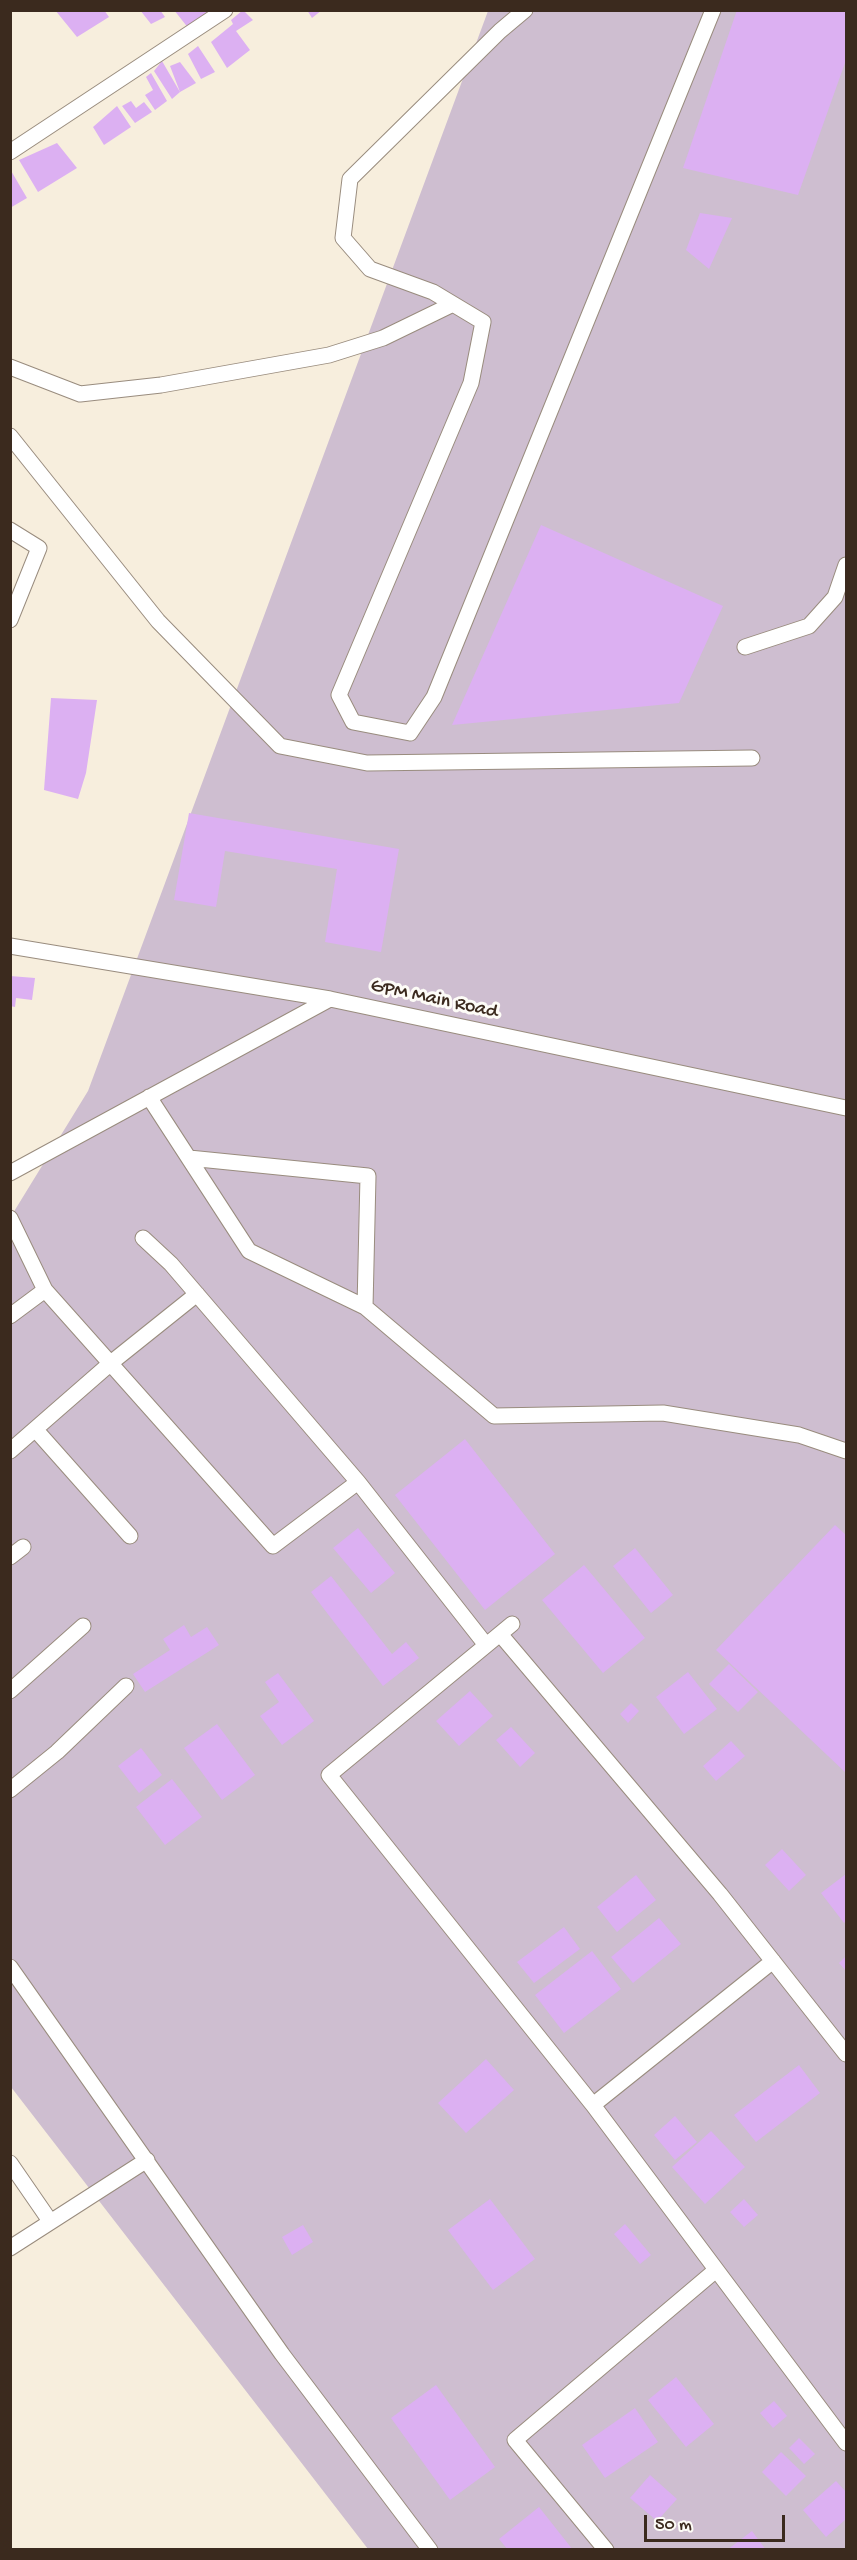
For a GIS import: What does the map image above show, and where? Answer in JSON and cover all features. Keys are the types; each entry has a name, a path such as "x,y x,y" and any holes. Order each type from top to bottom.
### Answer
{"street":[{"path":"10,152 225,10"},
{"path":"525,10 500,31 350,179 343,238 370,269 433,292 483,322 471,383 339,695 352,722 410,733 434,697 712,10"},
{"path":"10,367 80,394 161,385 330,355 383,338 453,304"},
{"path":"10,436 158,621 280,746 367,763 752,758"},
{"path":"10,530 39,548 10,620"},
{"path":"745,647 809,626 836,597 846,565"},
{"name":"GPM Main Road","path":"10,946 330,999 846,1108"},
{"path":"10,1173 330,999"},
{"path":"149,1097 249,1251 365,1307 494,1416 663,1413 799,1435 846,1451"},
{"path":"189,1158 368,1176 365,1307"},
{"path":"10,1218 45,1290 112,1362 273,1546 358,1482"},
{"path":"143,1238 171,1264 358,1482 486,1645"},
{"path":"10,1316 45,1290"},
{"path":"10,1451 112,1362 197,1294"},
{"path":"35,1428 130,1536"},
{"path":"10,1557 23,1547"},
{"path":"10,1691 82,1626"},
{"path":"846,2054 506,1629 329,1775 592,2106 846,2443"},
{"path":"10,1790 57,1752 126,1686"},
{"path":"592,2106 772,1961"},
{"path":"10,1967 282,2354 430,2550"},
{"path":"10,2247 147,2160"},
{"path":"10,2163 50,2221"},
{"path":"606,2550 515,2440 716,2270"}],"shaded area":[{"path":"488,11 846,11 846,2549 368,2549 11,2087 10,1218 88,1091"}],"building":[{"path":"55,10 104,10 109,17 77,37"},
{"path":"140,10 160,10 165,17 151,24"},
{"path":"174,10 217,10 189,29"},
{"path":"243,10 253,20 236,31 250,50 227,68 211,42 233,24 231,20"},
{"path":"307,10 322,10 312,18"},
{"path":"737,10 846,10 846,60 798,195 683,168"},
{"path":"198,46 215,72 201,79 188,54"},
{"path":"162,61 180,92 172,99 154,71"},
{"path":"180,62 196,83 180,92 170,66"},
{"path":"151,73 167,101 155,110 145,95 153,90 146,77"},
{"path":"131,101 136,108 144,102 152,112 135,123 122,106"},
{"path":"117,106 131,127 104,145 93,127"},
{"path":"57,143 77,168 38,192 19,160"},
{"path":"10,169 27,198 10,208"},
{"path":"700,213 732,218 709,269 686,250"},
{"path":"541,525 723,606 679,703 452,725"},
{"path":"51,698 97,700 86,773 78,799 44,790"},
{"path":"189,813 399,849 381,952 325,942 337,869 225,851 216,907 174,900"},
{"path":"10,976 35,978 32,1000 16,998 15,1007 10,1006"},
{"path":"465,1439 555,1554 485,1610 395,1495"},
{"path":"835,1525 846,1535 846,1773 716,1650"},
{"path":"358,1528 395,1573 371,1593 333,1548"},
{"path":"635,1548 673,1595 651,1613 613,1566"},
{"path":"584,1565 645,1638 603,1673 542,1600"},
{"path":"331,1576 392,1654 406,1642 419,1658 383,1686 311,1592"},
{"path":"184,1625 191,1637 207,1627 219,1645 145,1692 133,1674 170,1650 163,1639"},
{"path":"729,1664 758,1692 738,1712 709,1684"},
{"path":"688,1672 717,1709 684,1734 656,1697"},
{"path":"278,1673 314,1721 282,1745 260,1716 279,1702 265,1682"},
{"path":"470,1691 493,1716 459,1746 436,1721"},
{"path":"631,1703 639,1711 628,1723 620,1714"},
{"path":"217,1724 255,1775 222,1800 184,1748"},
{"path":"511,1727 535,1753 520,1767 496,1740"},
{"path":"731,1741 745,1756 716,1781 703,1766"},
{"path":"141,1748 162,1775 139,1793 118,1766"},
{"path":"172,1779 202,1817 165,1845 136,1807"},
{"path":"782,1849 806,1875 789,1891 765,1865"},
{"path":"846,1874 846,1921 844,1923 821,1893"},
{"path":"636,1875 656,1900 617,1932 597,1907"},
{"path":"659,1918 681,1944 633,1983 611,1957"},
{"path":"564,1927 580,1949 534,1983 517,1962"},
{"path":"592,1951 621,1989 564,2033 535,1995"},
{"path":"846,1956 846,1971 839,1963"},
{"path":"486,2059 514,2090 466,2133 438,2103"},
{"path":"799,2065 820,2093 756,2142 734,2115"},
{"path":"675,2116 697,2142 675,2160 654,2135"},
{"path":"711,2131 745,2167 705,2204 672,2167"},
{"path":"490,2199 535,2259 493,2290 448,2230"},
{"path":"744,2199 758,2215 744,2227 730,2212"},
{"path":"625,2224 651,2255 640,2264 614,2234"},
{"path":"303,2225 313,2242 292,2255 282,2237"},
{"path":"676,2377 714,2424 686,2447 648,2400"},
{"path":"436,2385 495,2467 450,2500 391,2418"},
{"path":"774,2401 787,2416 773,2428 760,2413"},
{"path":"635,2408 658,2442 605,2478 582,2445"},
{"path":"799,2438 815,2454 804,2464 789,2448"},
{"path":"781,2452 806,2476 786,2496 762,2472"},
{"path":"650,2475 677,2499 657,2521 630,2498"},
{"path":"836,2481 846,2492 846,2519 826,2537 803,2510"},
{"path":"539,2507 573,2550 508,2550 499,2539"},
{"path":"752,2531 766,2550 727,2550"}]}
